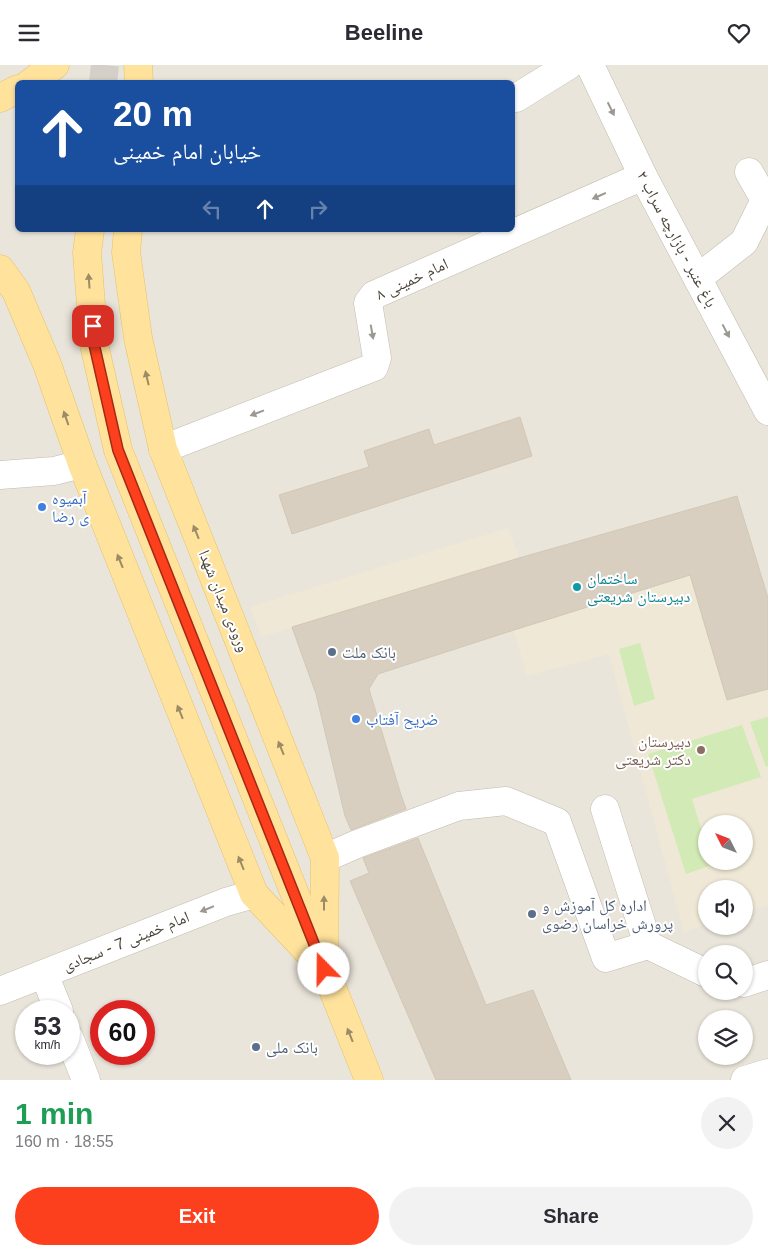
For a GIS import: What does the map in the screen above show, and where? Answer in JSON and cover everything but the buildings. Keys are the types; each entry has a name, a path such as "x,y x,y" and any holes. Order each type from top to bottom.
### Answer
{"main road":[{"path":"34,80 55,65"},
{"path":"138,65 139,80"},
{"path":"0,97 15,90"},
{"path":"90,232 87,253 94,344 118,450 369,1080"},
{"name":"ورودی میدان شهدا","path":"128,232 126,252 138,338 163,449 325,858 324,969"},
{"path":"0,269 16,291 47,363 82,464 254,894 324,969"}],"street":[{"path":"516,98 569,65"},
{"name":"باغ عنبر - بازارچه سراب ۲","path":"590,65 643,176 768,411"},
{"path":"698,278 744,242 765,200 749,172"},
{"name":"امام خمینی ۸","path":"163,449 374,367 377,358 368,303 374,295 643,176"},
{"path":"0,475 54,471 82,464"},
{"path":"325,858 459,806 506,801 558,822 606,959 648,945 698,969"},
{"path":"605,809 648,945"},
{"name":"امام خمینی 7 - سجادی","path":"0,991 226,902 254,894"},
{"path":"44,974 55,1000"},
{"path":"753,980 768,975"},
{"path":"80,1065 86,1080"},
{"path":"745,1080 768,1073"}],"shaded area":[{"path":"0,65 768,65 768,1080 0,1080"},
{"name":"دبیرستان دکتر شریعتی","path":"737,496 768,598 768,905 753,910 753,880 698,880 698,928 684,932 609,654 527,676 495,566 261,637 250,607 508,528 519,558"}],"green space":[{"path":"640,643 655,699 634,706 619,649"},
{"path":"768,717 768,766 766,767 750,722"},
{"path":"742,725 761,777 692,799 698,819 698,870 686,874 648,754"}],"tunnel":[{"path":"103,80 105,65"}],"place":[{"name":"آبمیوه ی رضا","path":"42,507"},
{"name":"ساختمان دبیرستان شریعتی","path":"577,587"},
{"name":"بانک ملت","path":"332,652"},
{"name":"ضریح آفتاب","path":"356,719"},
{"name":"دبیرستان دکتر شریعتی","path":"701,750"},
{"name":"اداره کل آموزش و پرورش خراسان رضوی","path":"532,914"},
{"name":"بانک ملی","path":"256,1047"}],"route":[{"path":"93,326 94,344 118,450 324,969"}]}
